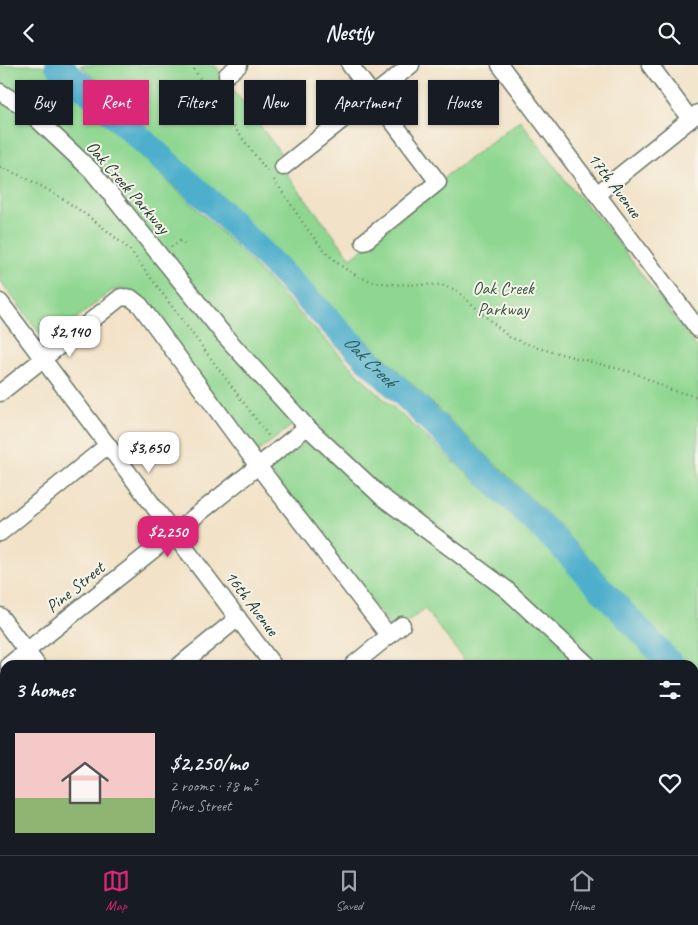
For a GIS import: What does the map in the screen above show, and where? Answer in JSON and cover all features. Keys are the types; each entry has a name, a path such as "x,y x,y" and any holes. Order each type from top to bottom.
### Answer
{"street":[{"path":"350,65 362,80"},
{"path":"392,80 411,65"},
{"name":"17th Avenue","path":"500,65 698,329"},
{"path":"597,194 694,116 650,65"},
{"name":"Oak Creek Parkway","path":"0,92 24,107 92,171 224,335 307,427 382,497 506,589 583,660"},
{"path":"283,167 336,125"},
{"path":"364,242 438,182 395,125"},
{"path":"0,393 121,297 132,298 140,305 258,466 389,636"},
{"name":"16th Avenue","path":"0,302 269,660"},
{"name":"Pine Street","path":"15,660 307,427"},
{"path":"0,533 108,445"},
{"path":"0,616 33,660"},
{"path":"186,660 238,618"},
{"path":"359,660 402,625"}],"path":[{"path":"191,65 222,111 327,254 352,273 375,282 450,287 456,290 509,337 538,348 636,373 671,390 698,397"}],"green space":[{"path":"0,65 42,65 61,80 15,80 15,125 73,125 73,90 83,100 83,125 109,125 228,239 373,389 543,542 651,660 464,660 425,609 405,624 390,626 269,470 322,430 307,414 257,452 130,290 111,291 53,337 45,338 0,280"},
{"name":"Oak Creek Parkway","path":"80,65 215,65 226,80 159,80 159,125 234,125 234,91 244,104 244,125 259,125 281,154 275,159 351,258 444,184 442,179 520,120 572,189 603,223 698,349 698,660 683,660 560,526 142,125 149,125 149,80 96,80"}],"waterway":[{"name":"Oak Creek","path":"58,65 219,210 367,359 560,545 667,660"}]}
